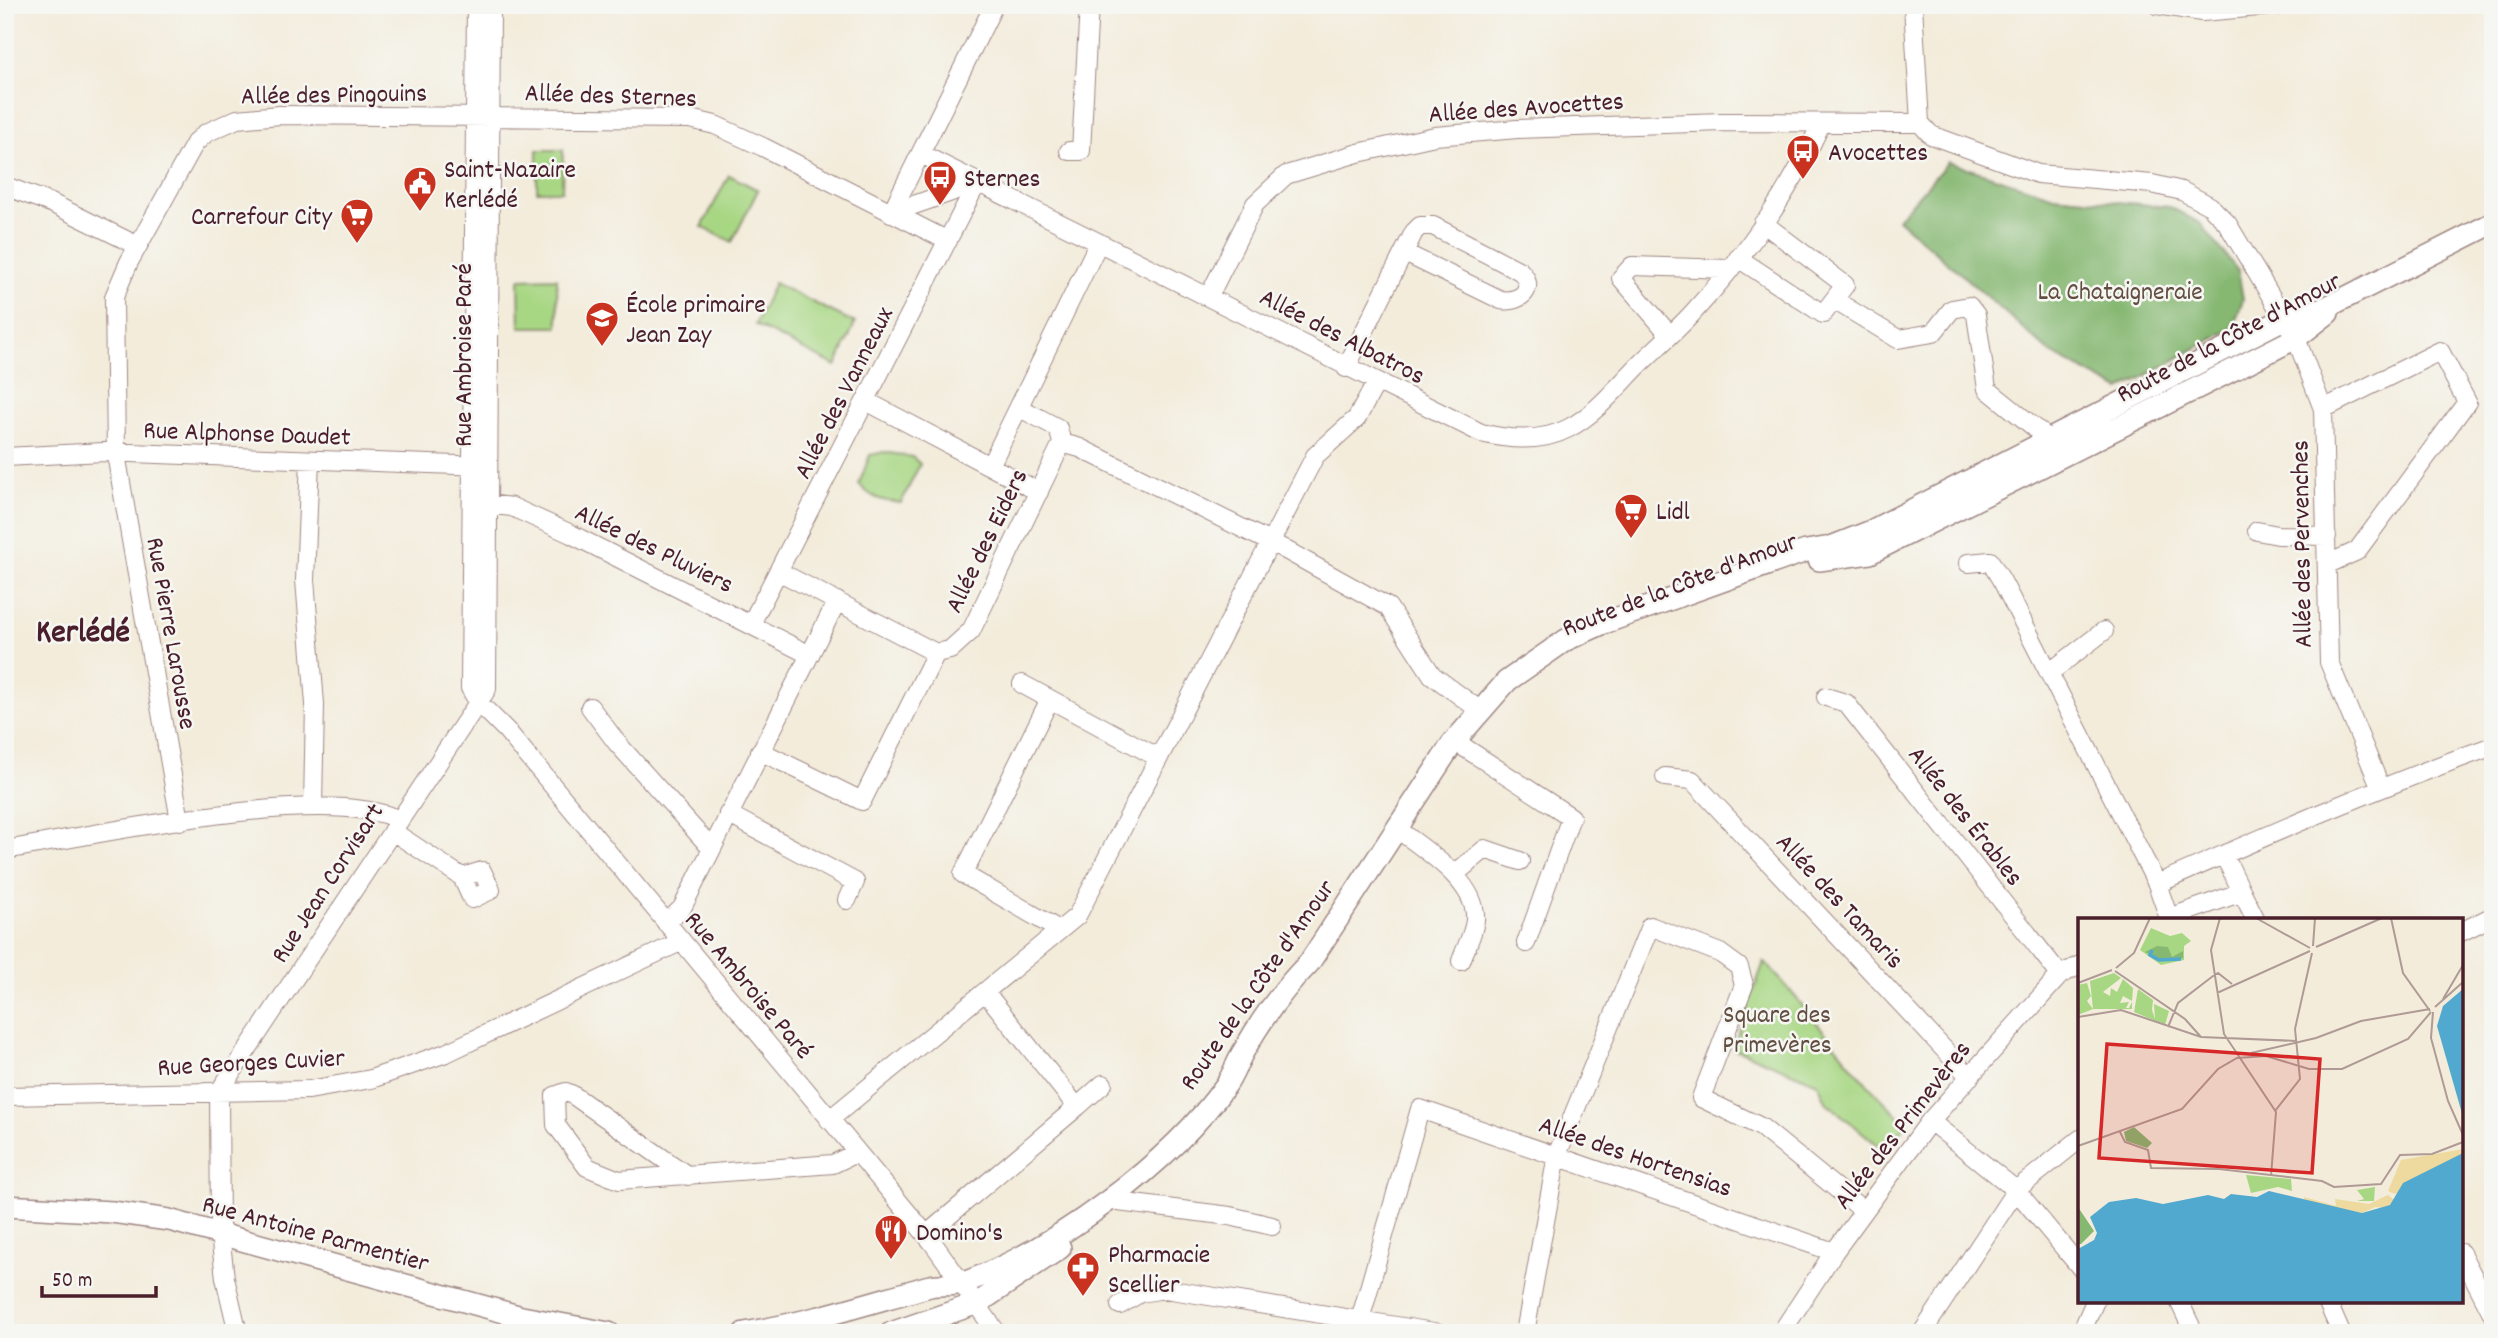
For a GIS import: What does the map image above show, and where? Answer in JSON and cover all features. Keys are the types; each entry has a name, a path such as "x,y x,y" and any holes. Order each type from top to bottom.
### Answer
{"main road":[{"name":"Route de la Côte d'Amour","path":"963,1284 1037,1246 1087,1216 1148,1168 1227,1084 1243,1052 1286,987 1309,963 1451,744 1507,681 1566,640 1806,551 1842,544 2284,319 2327,307 2493,223"},
{"name":"Route de la Côte d'Amour","path":"891,1333 978,1304 1066,1243 1118,1202 1186,1139 1228,1092 1276,1026 1399,831 1459,744 1521,684 1577,648 1820,560 1870,553 2296,338 2322,316 2493,231"},
{"name":"Rue Antoine Parmentier","path":"5,1206 112,1212 169,1220 522,1317 609,1333"},
{"path":"744,1333 823,1317 936,1285 963,1284"}],"street":[{"name":"Rue Ambroise Paré","path":"476,5 483,118"},
{"name":"Rue Ambroise Paré","path":"491,5 483,118 480,466 487,689 478,702 507,731 926,1235 997,1333"},
{"path":"891,212 994,5"},
{"path":"1069,151 1081,151 1089,5"},
{"path":"1913,5 1920,123"},
{"path":"2157,5 2202,12 2282,5"},
{"name":"Allée des Pingouins","path":"116,454 114,297 138,246 195,144 206,133 237,118 307,115 483,118"},
{"name":"Allée des Sternes","path":"483,118 690,119 715,125 948,241"},
{"name":"Allée des Avocettes","path":"1209,296 1255,204 1286,175 1358,153 1435,136 1517,129 1723,122 1920,123"},
{"name":"Allée des Pervenches","path":"1920,123 1931,135 1951,144 2038,174 2152,184 2182,191 2210,206 2240,242 2296,338 2323,409 2329,662 2380,786"},
{"name":"Allée des Albatros","path":"921,154 1098,244 1209,296 1376,383 1481,433 1516,439 1549,436 1570,428 1595,409 1696,310 1734,263 1800,170 1821,124"},
{"path":"891,212 977,183"},
{"name":"Allée des Vanneaux","path":"751,624 977,183"},
{"path":"5,186 51,203 138,246"},
{"path":"1669,334 1621,278 1632,266 1734,263 1824,314 1845,285 1763,223"},
{"path":"1346,368 1414,232 1420,226 1433,226 1520,271 1527,278 1528,287 1522,298 1514,302 1501,300 1405,253"},
{"path":"990,466 1098,244"},
{"path":"1834,300 1898,339 1933,333 1952,309 1969,306 1976,315 1987,389 2050,440"},
{"path":"2323,409 2440,351 2466,402 2357,551 2328,564"},
{"path":"829,1120 1077,916 1315,456 1357,418 1376,383"},
{"path":"866,401 1039,492"},
{"path":"1020,408 1058,428 1062,443 1080,448 1269,543 1388,607 1432,675 1482,712"},
{"name":"Allée des Eiders","path":"936,653 950,650 971,631 1062,443"},
{"name":"Rue Alphonse Daudet","path":"5,457 116,454 480,466"},
{"name":"Rue Pierre Larousse","path":"116,454 180,821"},
{"path":"310,460 305,580 314,704 313,806"},
{"name":"Allée des Pluviers","path":"480,503 512,507 571,534 810,655"},
{"path":"2258,531 2278,535 2327,536"},
{"path":"1968,563 1990,561 2157,884 2168,918"},
{"path":"760,751 862,801 936,653 780,572"},
{"path":"666,923 682,908 837,601"},
{"path":"2049,673 2104,631"},
{"path":"1022,684 1159,758"},
{"name":"Allée des Érables","path":"1826,697 1846,703 2060,975"},
{"path":"1050,699 963,874 1059,930"},
{"name":"Rue Jean Corvisart","path":"219,1092 478,702"},
{"path":"590,707 617,743 711,848"},
{"path":"1459,744 1571,817 1526,943"},
{"path":"2157,884 2380,786 2493,746"},
{"name":"Allée des Tamaris","path":"1665,777 1692,779 1970,1077"},
{"path":"5,850 180,821 313,806 376,810 462,877"},
{"path":"728,814 855,882 847,900"},
{"path":"1399,831 1456,873 1473,906 1475,919 1461,961"},
{"path":"1456,873 1471,864 1485,849 1520,862"},
{"path":"2224,855 2255,918"},
{"path":"2171,918 2242,892"},
{"path":"2463,931 2493,916"},
{"path":"1525,1333 1557,1154 1650,926 1720,953 1739,967 1744,985 1701,1098 1761,1127 1864,1211"},
{"name":"Rue Georges Cuvier","path":"5,1096 309,1090 371,1079 478,1038 680,942"},
{"name":"Allée des Primevères","path":"1780,1333 1834,1252 1930,1121 2060,975 2078,966"},
{"path":"986,993 1077,1107"},
{"path":"926,1235 1103,1084"},
{"path":"219,1092 220,1234 226,1284 238,1333"},
{"path":"688,1176 573,1095 566,1092 555,1096 556,1125 587,1167 619,1180 688,1176 833,1164 856,1153"},
{"name":"Allée des Hortensias","path":"1360,1320 1420,1109 1557,1154 1834,1252"},
{"path":"1930,1121 2016,1190 2078,1265"},
{"path":"1922,1333 2016,1190 2078,1141"},
{"path":"1118,1202 1230,1216 1272,1226"},
{"path":"2463,1257 2493,1315"},
{"path":"1120,1305 1140,1293 1165,1289 1440,1333"},
{"path":"2081,1333 2094,1303"},
{"path":"2180,1303 2194,1333"},
{"path":"2328,1303 2341,1333"}],"green space":[{"path":"537,150 563,150 562,191 537,191"},
{"name":"La Chataigneraie","path":"1948,162 2054,196 2170,207 2200,223 2238,271 2243,299 2233,328 2120,390 2051,353 1898,219"},
{"path":"729,175 758,190 732,242 702,227"},
{"path":"557,278 558,327 520,327 519,279"},
{"path":"774,283 855,323 836,366 755,325"},
{"path":"884,452 912,457 920,464 901,503 878,498 859,484 870,455"},
{"name":"Square des Primevères","path":"1764,962 1851,1065 1907,1123 1885,1151 1827,1103 1818,1083 1733,1048"}],"place":[{"name":"Avocettes","path":"1803,181"},
{"name":"Sternes","path":"940,207"},
{"name":"Saint-Nazaire Kerlédé","path":"420,213"},
{"name":"Carrefour City","path":"357,245"},
{"name":"École primaire Jean Zay","path":"602,348"},
{"name":"Lidl","path":"1631,540"},
{"name":"Domino's","path":"891,1261"},
{"name":"Pharmacie Scellier","path":"1083,1298"}],"district":[{"name":"Kerlédé","path":"83,629"}]}
